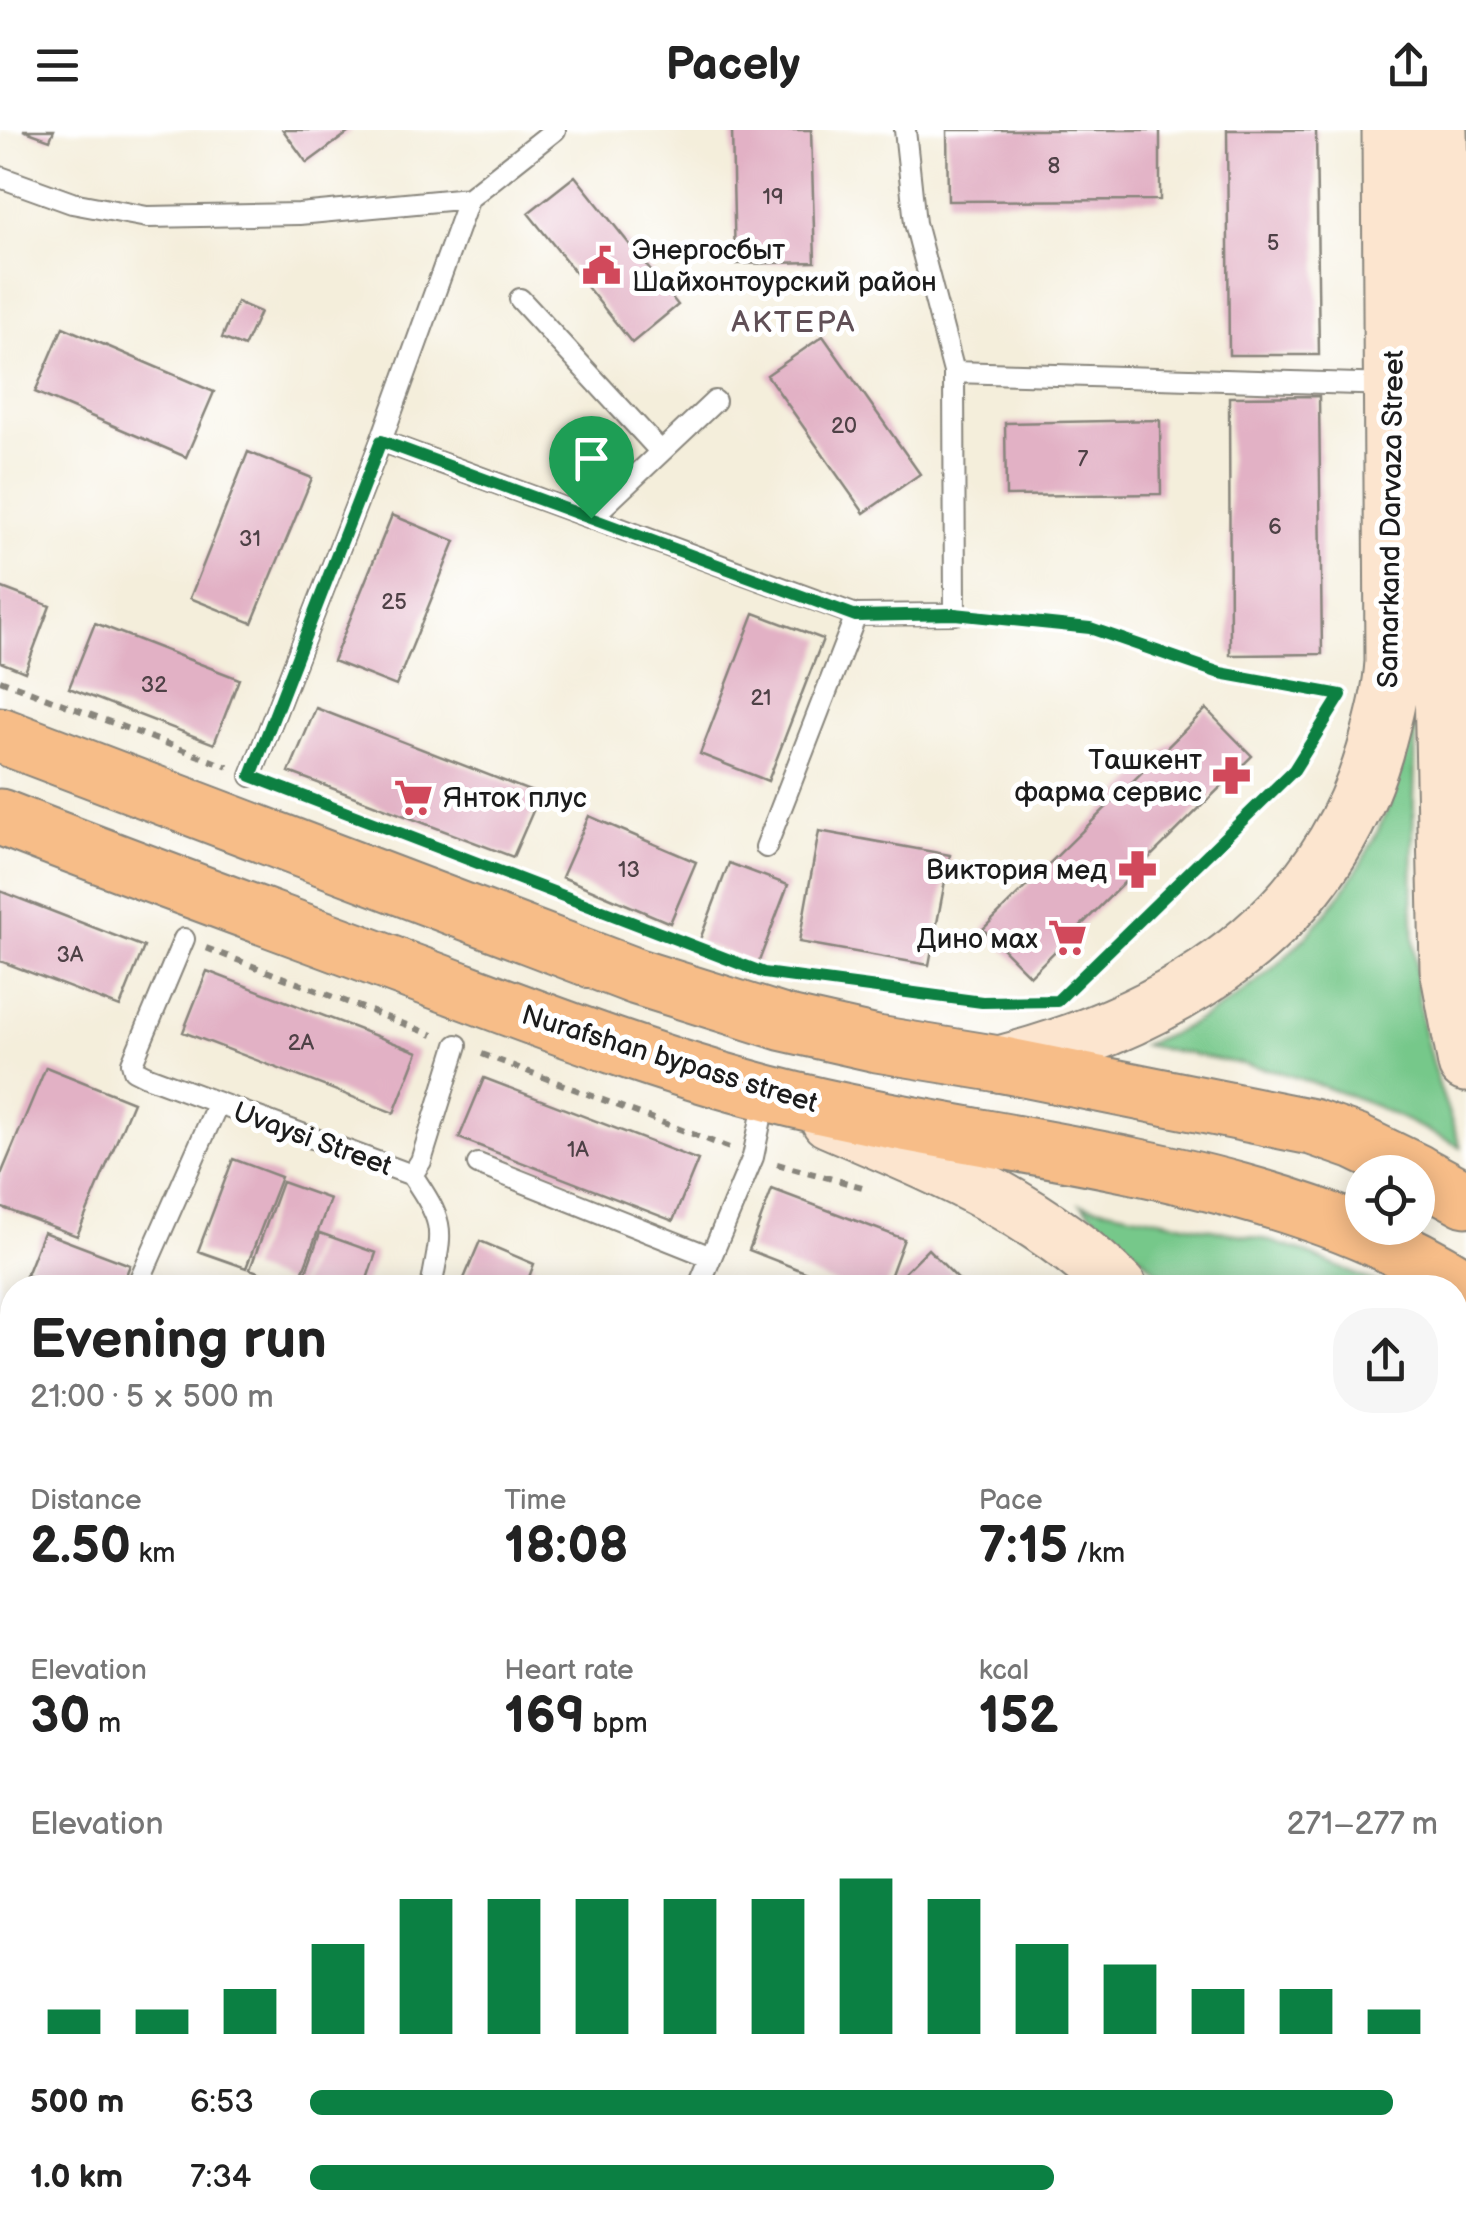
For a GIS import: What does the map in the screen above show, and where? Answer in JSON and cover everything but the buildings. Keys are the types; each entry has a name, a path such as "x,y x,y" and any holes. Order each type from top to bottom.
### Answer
{"main road":[{"name":"Samarkand Darvaza Street","path":"999,1064 1087,1039 1219,969 1283,912 1335,845 1368,776 1392,685 1390,130"},
{"name":"Samarkand Darvaza Street","path":"1439,130 1454,760 1448,969 1466,1064"},
{"path":"0,735 637,977 784,1022 877,1044 999,1064 1312,1128 1380,1155"},
{"path":"66,843 92,770"},
{"name":"Nurafshan bypass street","path":"0,817 602,1043 766,1093 1254,1196 1372,1236 1444,1275"},
{"path":"766,1093 948,1172 1010,1204 1069,1242 1104,1275"},
{"path":"1435,1183 1466,1200"}],"lane":[{"path":"251,776 381,441 469,198 555,130"},
{"path":"381,441 856,616 955,614 954,372 916,224 905,130"},
{"path":"0,177 72,202 147,217 299,214 469,198"},
{"path":"520,299 662,452"},
{"path":"954,372 1393,385"},
{"path":"591,518 715,401"},
{"path":"766,847 856,616"},
{"path":"184,939 132,1062 134,1070 146,1076 218,1103"},
{"name":"Uvaysi Street","path":"142,1275 218,1103 412,1175 421,1162 457,1045"},
{"path":"703,1275 753,1157 766,1093"},
{"path":"478,1164 711,1257"},
{"path":"412,1175 436,1210 441,1232 433,1275"}],"path":[{"path":"955,614 1090,628 1220,673 1341,695"},
{"path":"0,680 672,938"},
{"path":"800,978 982,1002 1057,1001 1294,770 1348,683"}],"green space":[{"path":"1416,712 1416,977 1428,1049 1461,1147 1365,1101 1277,1071 1143,1045 1221,1007 1290,952 1320,920 1370,847 1404,760"},
{"path":"1081,1204 1263,1239 1357,1275 1161,1275"}],"place":[{"name":"Энергосбыт Шайхонтоурский район","path":"602,265"},
{"name":"Ташкент фарма сервис","path":"1232,775"},
{"name":"Янток плус","path":"413,797"},
{"name":"Виктория мед","path":"1137,869"},
{"name":"Дино мах","path":"1068,938"}],"district":[{"name":"AKTEPA","path":"794,322"}],"route":[{"path":"381,441 591,518 856,616 955,614 1090,628 1220,673 1341,695 1294,770 1057,1001 982,1002 764,973 251,776 381,441"}]}
